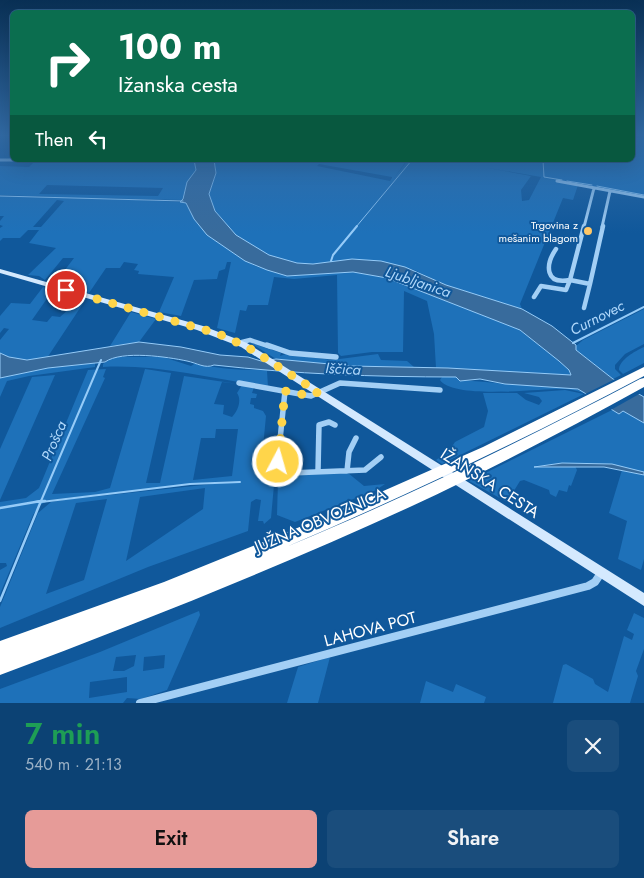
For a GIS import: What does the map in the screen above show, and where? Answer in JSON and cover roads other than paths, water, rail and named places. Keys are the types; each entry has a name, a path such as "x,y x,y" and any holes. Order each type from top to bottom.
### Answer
{"highway":[{"name":"JUŽNA OBVOZNICA","path":"0,650 141,599 274,546 556,424 644,371"},
{"name":"JUŽNA OBVOZNICA","path":"0,666 153,610 292,553 387,511 556,424 644,382"}],"main road":[{"name":"IŽANSKA CESTA","path":"0,271 200,328 249,348 644,600"}],"street":[{"path":"557,181 644,197"},
{"path":"534,297 541,286 566,292 594,188"},
{"path":"584,308 610,191"},
{"path":"556,249 548,265 549,274 560,280 590,284"},
{"path":"238,343 250,340 290,353 336,357"},
{"path":"239,383 311,396 314,389 353,382 440,390"},
{"path":"276,479 279,470 278,462 285,391"},
{"path":"318,472 319,425 329,422 335,425"},
{"path":"347,471 349,452 356,438"},
{"path":"279,470 290,473 347,471 370,468 381,458"},
{"name":"LAHOVA POT","path":"140,703 588,586 595,582 602,573"}],"water":[{"path":"195,167 215,167 216,173 209,194 215,211 236,235 269,255 297,263 313,264 352,259 381,261 405,267 446,285 522,309 552,326 576,345 576,350 613,379 644,397 644,423 623,411 619,414 578,389 505,384 480,379 460,381 456,377 274,371 214,365 207,366 169,358 133,355 113,358 105,362 48,368 0,378 0,353 9,357 27,360 139,342 181,347 220,355 248,357 261,361 276,359 351,366 448,368 571,375 569,370 559,361 520,330 387,278 353,272 287,276 245,261 207,235 194,219 186,203 180,202 183,199 187,182 196,170"},
{"path":"562,463 612,464 644,472 644,475 604,467 534,467"}],"waterway":[{"path":"356,227 406,167"},
{"path":"543,167 544,177 562,180"},
{"path":"567,181 592,185"},
{"path":"597,186 644,195"},
{"path":"0,196 183,201"},
{"path":"331,261 333,255 357,226"},
{"name":"Curnovec","path":"573,343 644,307"},
{"name":"Prošca","path":"41,501 101,360"},
{"path":"41,502 190,484 240,482"},
{"name":"Prošca","path":"0,508 41,501"},
{"path":"0,601 41,501"},
{"name":"Prošca","path":"35,502 41,501"}],"place":[{"name":"Trgovina z mešanim blagom","path":"588,231"}],"water label":[{"name":"Ljubljanica","path":"418,282"},
{"name":"Iščica","path":"343,369"}]}
